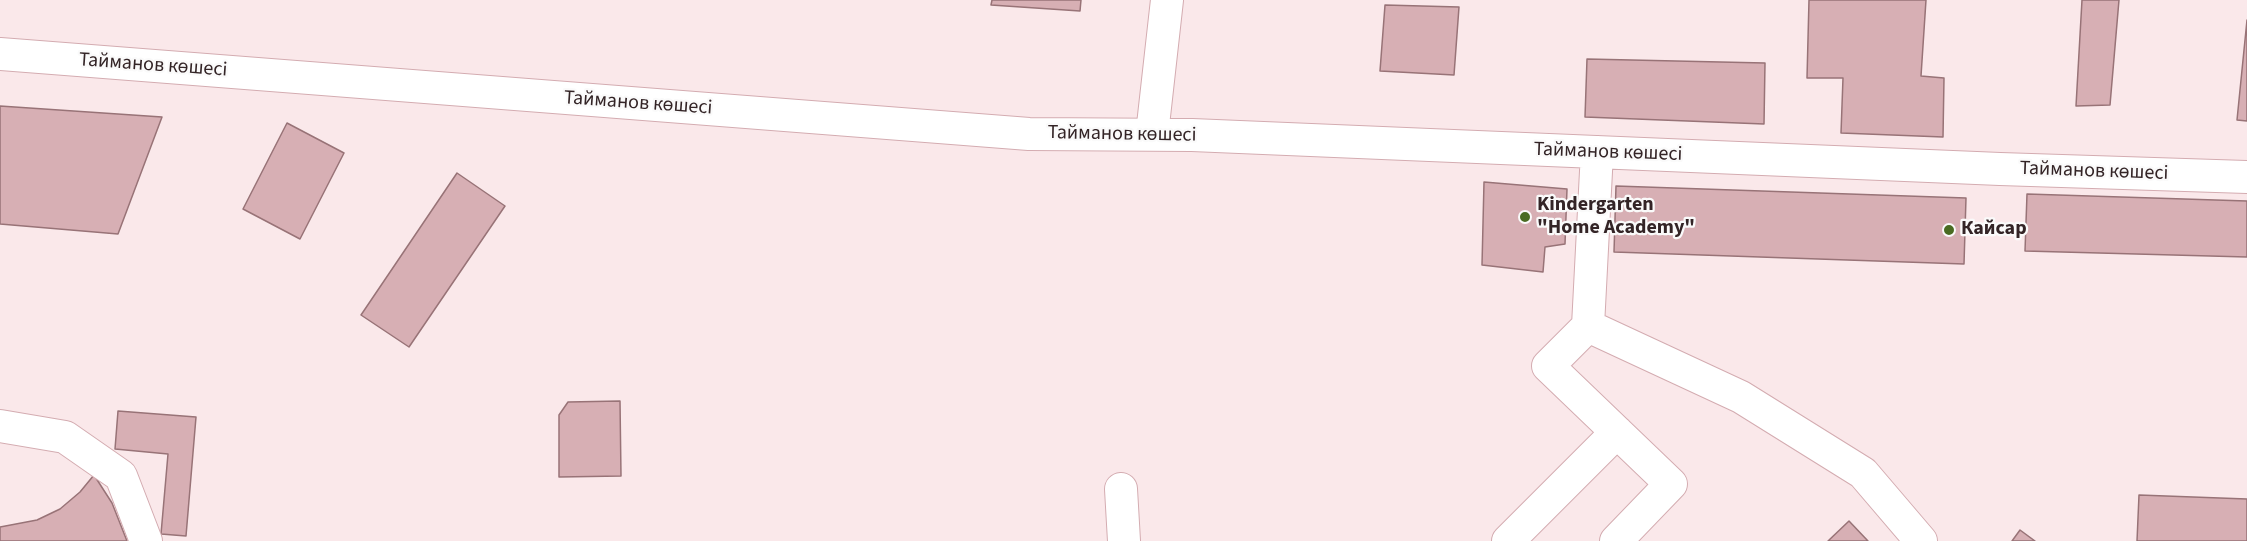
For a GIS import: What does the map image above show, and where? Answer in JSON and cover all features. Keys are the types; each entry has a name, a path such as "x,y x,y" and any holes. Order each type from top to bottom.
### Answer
{"street":[{"path":"1152,134 1167,0"},
{"name":"Тайманов көшесі","path":"0,54 1029,134 1152,134 2012,170 2247,177"},
{"path":"1597,152 1588,326 1548,366 1671,484 1616,541"},
{"path":"1588,326 1741,397 1863,473 1921,541"},
{"path":"0,426 65,437 121,476 146,541"},
{"path":"1508,541 1617,432"},
{"path":"1121,489 1124,541"}],"building":[{"path":"992,0 1081,0 1080,11 991,5"},
{"path":"1809,0 1926,0 1921,76 1944,78 1943,137 1841,133 1843,78 1807,78"},
{"path":"2082,0 2119,0 2110,105 2076,106"},
{"path":"1385,5 1459,7 1454,75 1380,71"},
{"path":"2247,20 2247,121 2237,120"},
{"path":"1587,59 1765,63 1764,124 1585,117"},
{"path":"0,106 162,117 118,234 0,224"},
{"path":"287,123 344,153 300,239 243,209"},
{"path":"457,173 505,206 409,347 361,315"},
{"name":"Kindergarten \"Home Academy\"","path":"1484,182 1567,189 1565,244 1545,247 1543,272 1482,265"},
{"path":"1616,186 1966,198 1964,264 1614,252"},
{"path":"2027,194 2247,201 2247,257 2025,251"},
{"path":"620,401 621,476 559,477 559,415 568,402"},
{"path":"118,411 196,417 186,536 161,534 168,454 115,449"},
{"path":"94,475 112,503 127,541 0,541 0,527 37,520 60,509 80,492"},
{"path":"2139,495 2247,499 2247,541 2137,541"},
{"path":"1849,521 1868,541 1828,541"},
{"path":"2020,530 2035,541 2012,541"}],"place":[{"name":"Kindergarten \"Home Academy\"","path":"1525,217"},
{"name":"Кайсар","path":"1949,230"}]}
